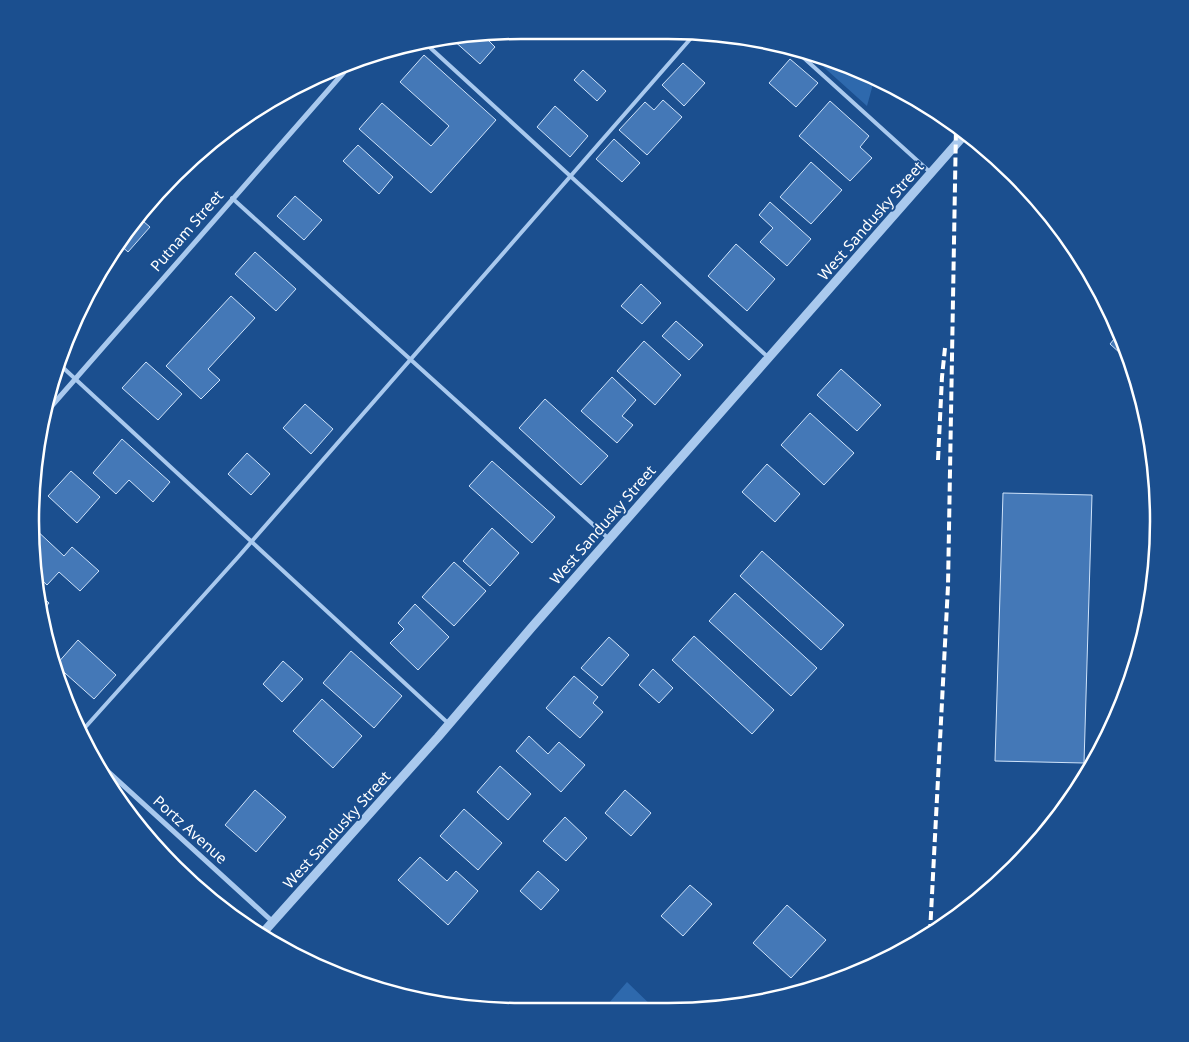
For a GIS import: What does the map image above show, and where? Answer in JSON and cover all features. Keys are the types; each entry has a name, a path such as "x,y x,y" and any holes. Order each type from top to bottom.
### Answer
{"street":[{"name":"Putnam Street","path":"53,404 344,72"},
{"name":"West Sandusky Street","path":"265,930 449,724 609,539 962,138"},
{"name":"Portz Avenue","path":"111,774 272,922"}],"lane":[{"path":"85,728 252,541 690,40"},
{"path":"430,48 769,358"},
{"path":"804,58 931,173"},
{"path":"232,198 609,539"},
{"path":"63,368 449,724"}],"shaded area":[{"path":"819,63 873,84 867,106"},
{"path":"875,85 898,97 897,99"},
{"path":"627,982 649,1003 609,1003"}],"building":[{"path":"488,40 495,47 480,64 457,43"},
{"path":"424,55 496,120 431,193 359,129 382,103 431,146 449,126 400,82"},
{"path":"790,59 818,83 796,107 769,83"},
{"path":"683,63 705,83 684,106 662,85"},
{"path":"583,70 606,91 597,101 574,80"},
{"path":"663,100 682,117 647,155 619,130 645,102 654,110"},
{"path":"830,101 869,136 860,147 872,158 850,181 799,136"},
{"path":"555,106 588,136 570,157 537,127"},
{"path":"614,139 640,163 622,182 596,159"},
{"path":"358,145 393,177 379,194 343,161"},
{"path":"811,162 842,190 811,224 780,197"},
{"path":"295,196 322,220 304,240 277,216"},
{"path":"770,202 811,239 787,266 760,242 773,228 759,215"},
{"path":"143,221 150,227 128,252 123,248"},
{"path":"736,244 775,279 747,311 708,276"},
{"path":"255,252 296,289 276,311 235,274"},
{"path":"641,284 661,303 642,324 621,306"},
{"path":"231,296 255,318 208,369 220,380 201,399 166,366"},
{"path":"676,321 703,345 689,360 662,336"},
{"path":"1115,338 1120,353 1110,344"},
{"path":"644,341 681,375 655,405 617,371"},
{"path":"146,362 182,394 158,420 122,388"},
{"path":"841,369 881,405 857,431 817,395"},
{"path":"612,377 636,400 622,416 633,425 617,443 581,411"},
{"path":"545,399 608,456 581,485 519,428"},
{"path":"305,404 333,429 311,454 283,428"},
{"path":"810,413 854,453 824,485 781,445"},
{"path":"122,439 170,482 153,502 129,480 116,494 93,473"},
{"path":"247,453 270,474 251,495 228,474"},
{"path":"492,461 555,517 532,543 469,486"},
{"path":"767,464 800,494 775,522 742,492"},
{"path":"71,471 100,497 77,523 48,496"},
{"path":"1003,493 1092,495 1084,763 995,761"},
{"path":"492,528 519,553 490,586 463,561"},
{"path":"39,533 64,556 72,547 99,571 80,591 59,572 47,585 43,581"},
{"path":"762,551 844,625 821,650 740,576"},
{"path":"454,562 486,591 454,626 422,597"},
{"path":"735,593 817,668 791,696 709,621"},
{"path":"415,604 449,637 418,670 390,643 404,629 398,623"},
{"path":"694,636 774,710 752,734 672,660"},
{"path":"609,637 629,655 602,686 581,668"},
{"path":"78,640 116,675 94,699 62,671 60,661"},
{"path":"351,651 402,696 374,728 323,683"},
{"path":"283,661 303,679 282,702 263,684"},
{"path":"653,669 673,688 659,703 639,685"},
{"path":"574,676 598,697 593,703 603,712 580,738 546,708"},
{"path":"322,699 362,736 333,768 293,731"},
{"path":"529,736 548,754 559,742 585,765 561,792 516,751"},
{"path":"500,766 531,794 508,820 477,792"},
{"path":"255,790 286,817 256,852 225,825"},
{"path":"625,790 651,813 631,836 605,813"},
{"path":"464,809 502,843 478,870 440,836"},
{"path":"565,817 587,838 566,861 543,841"},
{"path":"420,857 447,881 456,871 478,891 448,925 398,880"},
{"path":"538,871 559,890 541,910 520,891"},
{"path":"690,885 712,904 683,936 661,916"},
{"path":"787,905 826,940 791,978 753,943"}],"railway":[{"path":"930,926 948,586 956,134"},
{"path":"938,460 945,348"}]}
